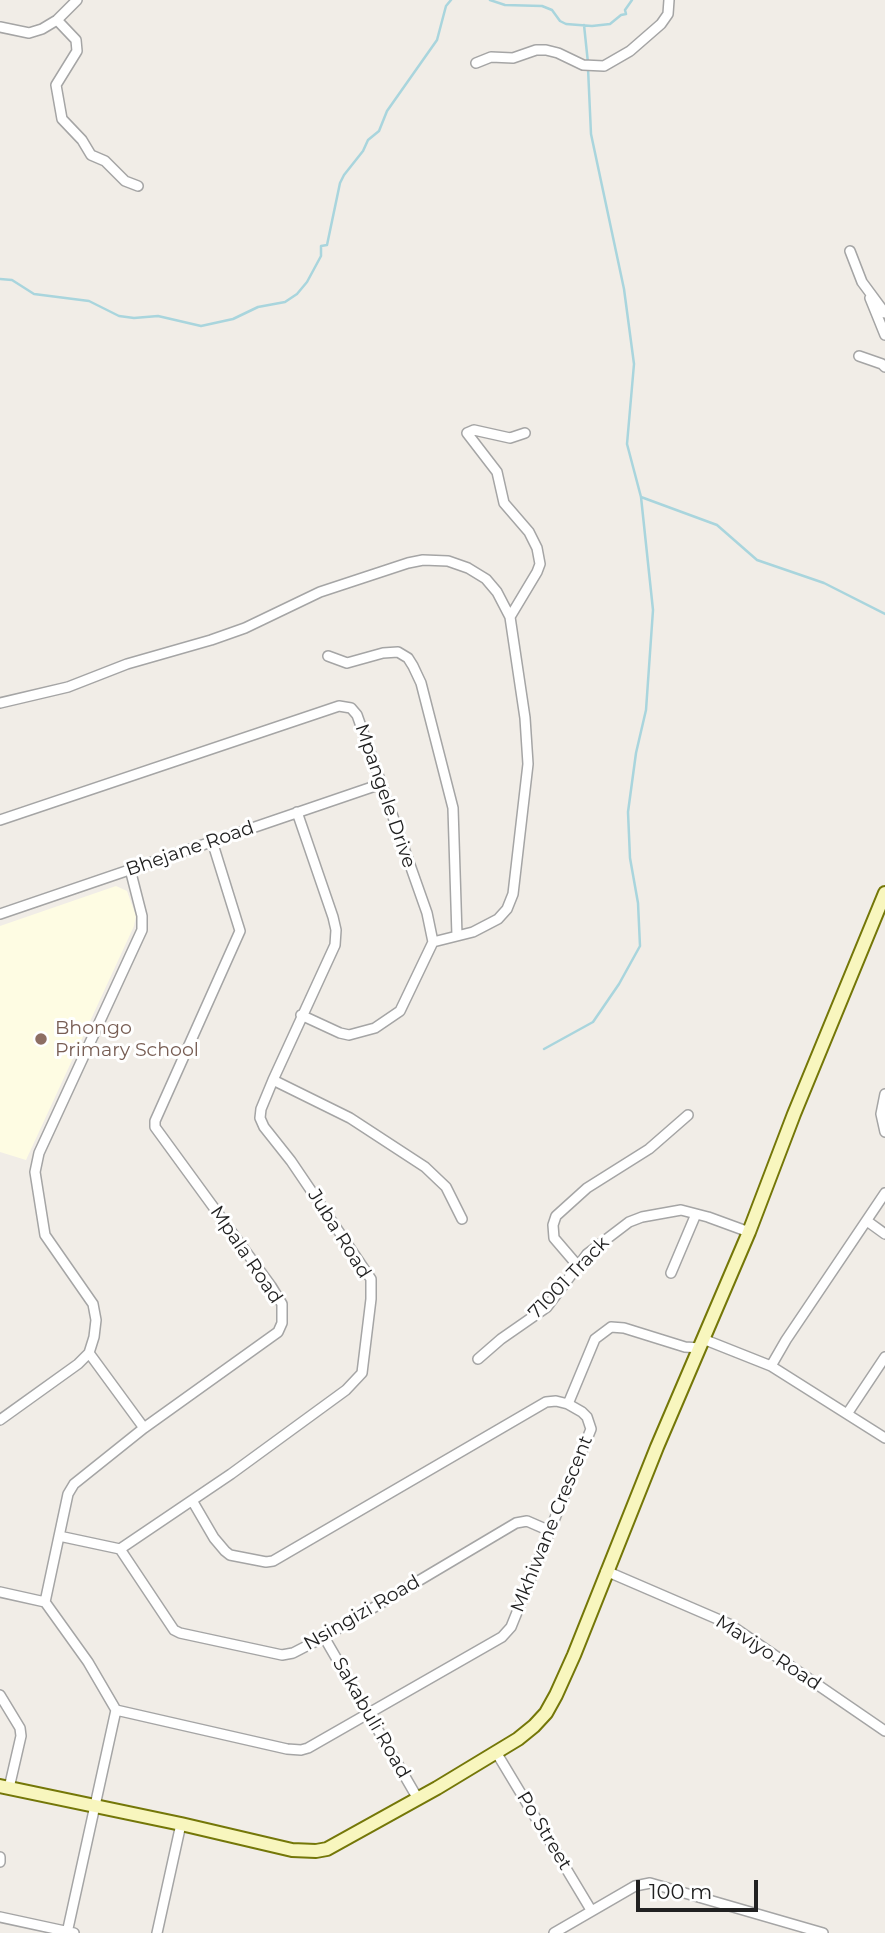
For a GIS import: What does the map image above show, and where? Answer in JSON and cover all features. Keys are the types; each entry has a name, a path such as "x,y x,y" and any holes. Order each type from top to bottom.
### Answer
{"street":[{"path":"0,27 29,33 57,20 78,0"},
{"path":"476,63 491,57 513,58 537,50 546,50 583,65 604,66 630,51 661,24 668,14 669,0"},
{"path":"57,20 76,40 77,51 57,85 62,119 82,140 91,155 105,161 125,181 138,186"},
{"path":"850,251 859,277 885,313"},
{"path":"869,293 885,335"},
{"path":"859,356 885,367"},
{"path":"510,617 537,572 539,555 533,538 504,503 497,472 467,433 474,430 510,439 525,433"},
{"path":"0,704 68,687 127,664 211,640 245,628 339,585 423,560 448,561 468,568 486,579 497,592 510,617 525,718 528,764 513,894 507,909 498,919 474,932 433,942 400,1010 375,1028 349,1035 301,1015"},
{"path":"328,656 347,663 383,653 398,652 408,658 421,683 453,808 457,936"},
{"name":"Mpangele Drive","path":"0,820 339,706 351,708 381,784 426,913 433,942"},
{"name":"Bhejane Road","path":"0,914 381,784"},
{"name":"Juba Road","path":"120,1549 193,1502 346,1390 362,1373 372,1299 371,1279 260,1118 261,1109 301,1015 335,945 336,930 297,812"},
{"name":"Mpala Road","path":"45,1602 68,1494 74,1484 144,1428 278,1332 283,1315 282,1304 271,1286 155,1126 240,931 212,841"},
{"path":"0,1420 78,1364 89,1353 94,1338 96,1320 93,1304 46,1236 35,1172 39,1153 142,930 142,916 130,869"},
{"path":"0,1695 20,1728 20,1737 4,1787 292,1850 327,1849 418,1799 526,1732 546,1713 574,1655 606,1571 748,1232 885,893"},
{"path":"273,1080 350,1118 425,1167 446,1186 462,1219"},
{"path":"885,1094 881,1114 885,1132"},
{"path":"578,1266 554,1238 553,1225 556,1216 586,1188 649,1149 688,1115"},
{"path":"771,1366 885,1193"},
{"name":"71001 Track","path":"478,1359 501,1339 547,1307 596,1245 629,1222 681,1210 748,1232"},
{"path":"671,1273 696,1214"},
{"path":"867,1221 885,1234"},
{"path":"193,1502 214,1538 225,1551 273,1562 537,1406 551,1401 568,1404 595,1339 611,1327 624,1328 685,1347 701,1343 771,1366 885,1438"},
{"path":"89,1353 144,1428"},
{"path":"847,1413 885,1357"},
{"name":"Mkhiwane Crescent","path":"116,1710 294,1750 308,1748 505,1634 511,1627 591,1429 587,1417 568,1404"},
{"name":"Nsingizi Road","path":"120,1549 165,1620 180,1633 282,1656 324,1637 516,1523 527,1521 550,1531"},
{"path":"59,1536 120,1549"},
{"name":"Maviyo Road","path":"606,1571 729,1624 885,1731"},
{"path":"0,1592 45,1602 88,1662 116,1710 69,1932 0,1917"},
{"name":"Sakabuli Road","path":"324,1637 418,1799"},
{"name":"Po Street","path":"496,1752 591,1910"},
{"path":"157,1933 181,1824"},
{"path":"554,1933 635,1886 650,1883 823,1933"}],"shaded area":[{"name":"Bhongo Primary School","path":"116,886 127,891 136,916 134,926 26,1160 0,1152 0,926"}],"waterway":[{"path":"0,279 12,280 34,294 89,301 119,316 158,316 201,326 233,319 258,307 285,302 297,294 307,282 321,256 321,246 327,245 344,175 368,140 379,131 387,111 437,40 446,6 451,0"},
{"path":"490,0 505,5 542,6 552,10 560,21 566,24 592,26 610,24 626,14 625,10 632,0"},
{"path":"584,25 588,63"},
{"path":"544,1049 593,1022 619,984 640,946 638,903 630,858 628,812 636,753 646,710 653,610 641,497 627,444 634,364 624,289 591,134 588,68"},
{"path":"641,497 717,525 757,560 824,583 885,614"}],"place":[{"name":"Bhongo Primary School","path":"41,1039"}]}
